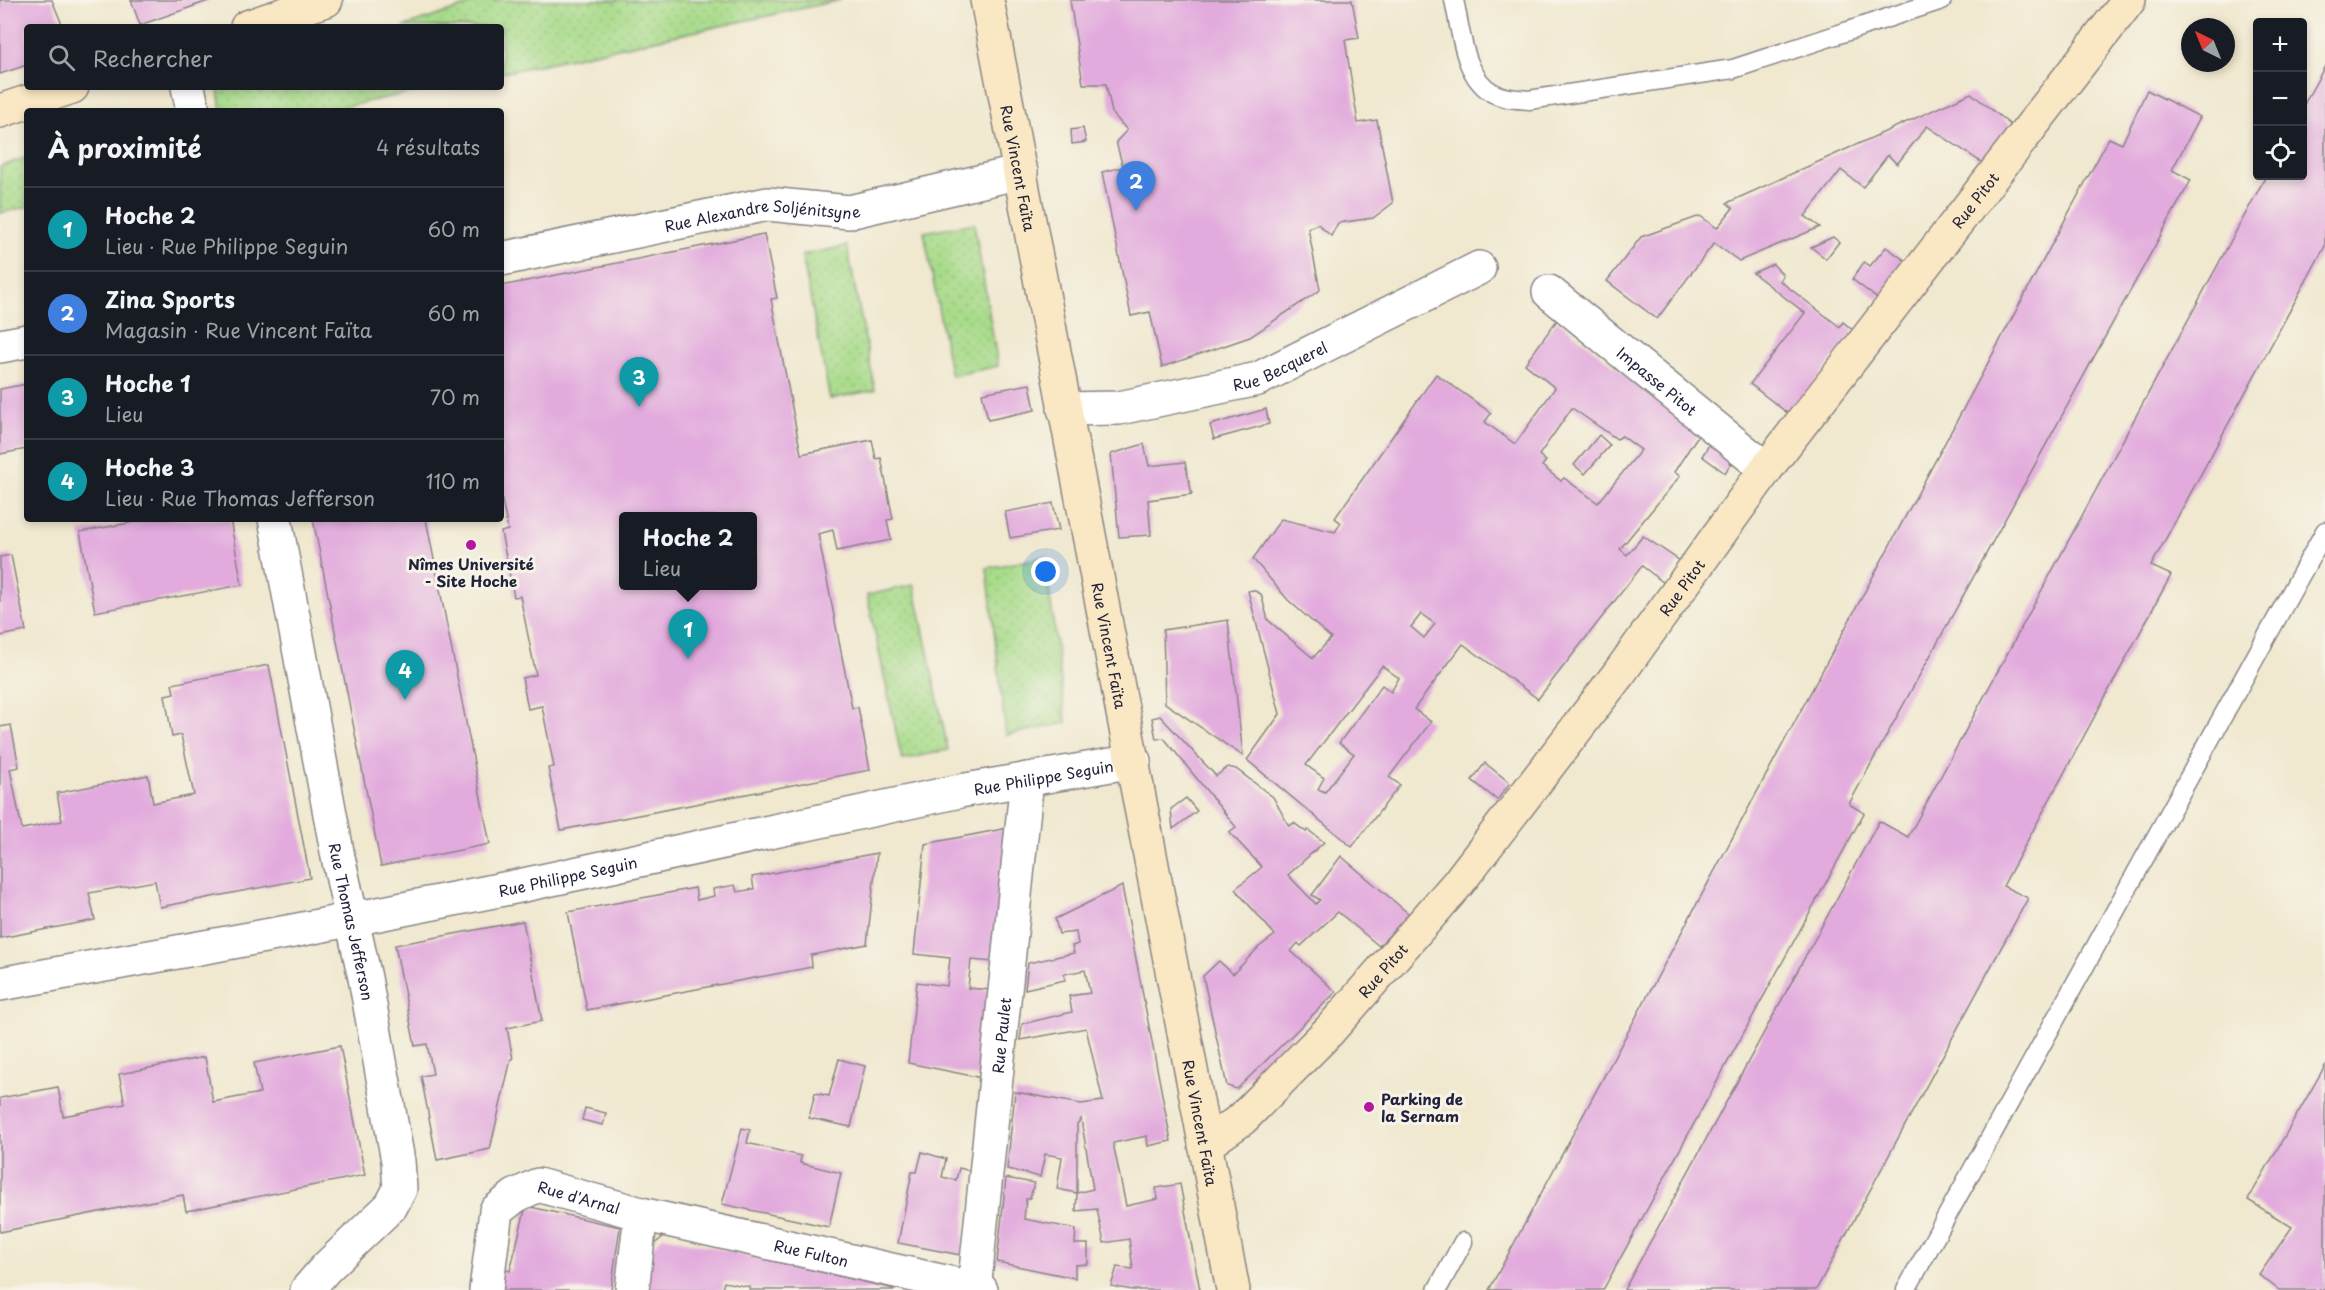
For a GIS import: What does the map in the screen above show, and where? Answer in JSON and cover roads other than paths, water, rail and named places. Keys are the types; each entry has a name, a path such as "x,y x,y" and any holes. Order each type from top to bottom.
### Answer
{"street":[{"path":"256,24 326,0"},
{"name":"Rue Vincent Faïta","path":"987,0 1113,665 1134,761 1233,1290"},
{"name":"Rue Pitot","path":"1205,1145 1242,1119 1329,1032 1458,883 1620,672 1766,469 2129,0"},
{"path":"0,111 63,90"},
{"path":"189,90 192,108"},
{"name":"Rue Alexandre Soljénitsyne","path":"504,258 768,204 849,212 1021,172"},
{"name":"Rue Becquerel","path":"1064,409 1119,408 1258,380 1479,268"},
{"name":"Impasse Pitot","path":"1549,292 1766,469"},
{"path":"0,346 24,342"},
{"name":"Rue Thomas Jefferson","path":"276,522 336,846 365,978 398,1161 400,1189 390,1206 326,1268 307,1290"},
{"name":"Rue Philippe Seguin","path":"0,984 352,920 960,791 1134,761"},
{"name":"Rue Paulet","path":"976,1289 1027,779"},
{"name":"Rue d'Arnal","path":"486,1290 496,1211 515,1196 538,1185 641,1214"},
{"path":"632,1290 641,1214"},
{"name":"Rue Fulton","path":"641,1214 976,1289"}],"lane":[{"path":"1454,0 1467,56 1476,78 1492,93 1508,99 1529,100 1733,69 1942,0"},
{"path":"1906,1290 2325,531"},
{"path":"1437,1290 1463,1242"}],"place":[{"name":"Zina Sports","path":"1136,211"},
{"name":"Hoche 1","path":"639,407"},
{"name":"Nîmes Université - Site Hoche","path":"471,545"},
{"name":"Hoche 2","path":"688,659"},
{"name":"Hoche 3","path":"405,700"},
{"name":"Parking de la Sernam","path":"1369,1107"}]}
